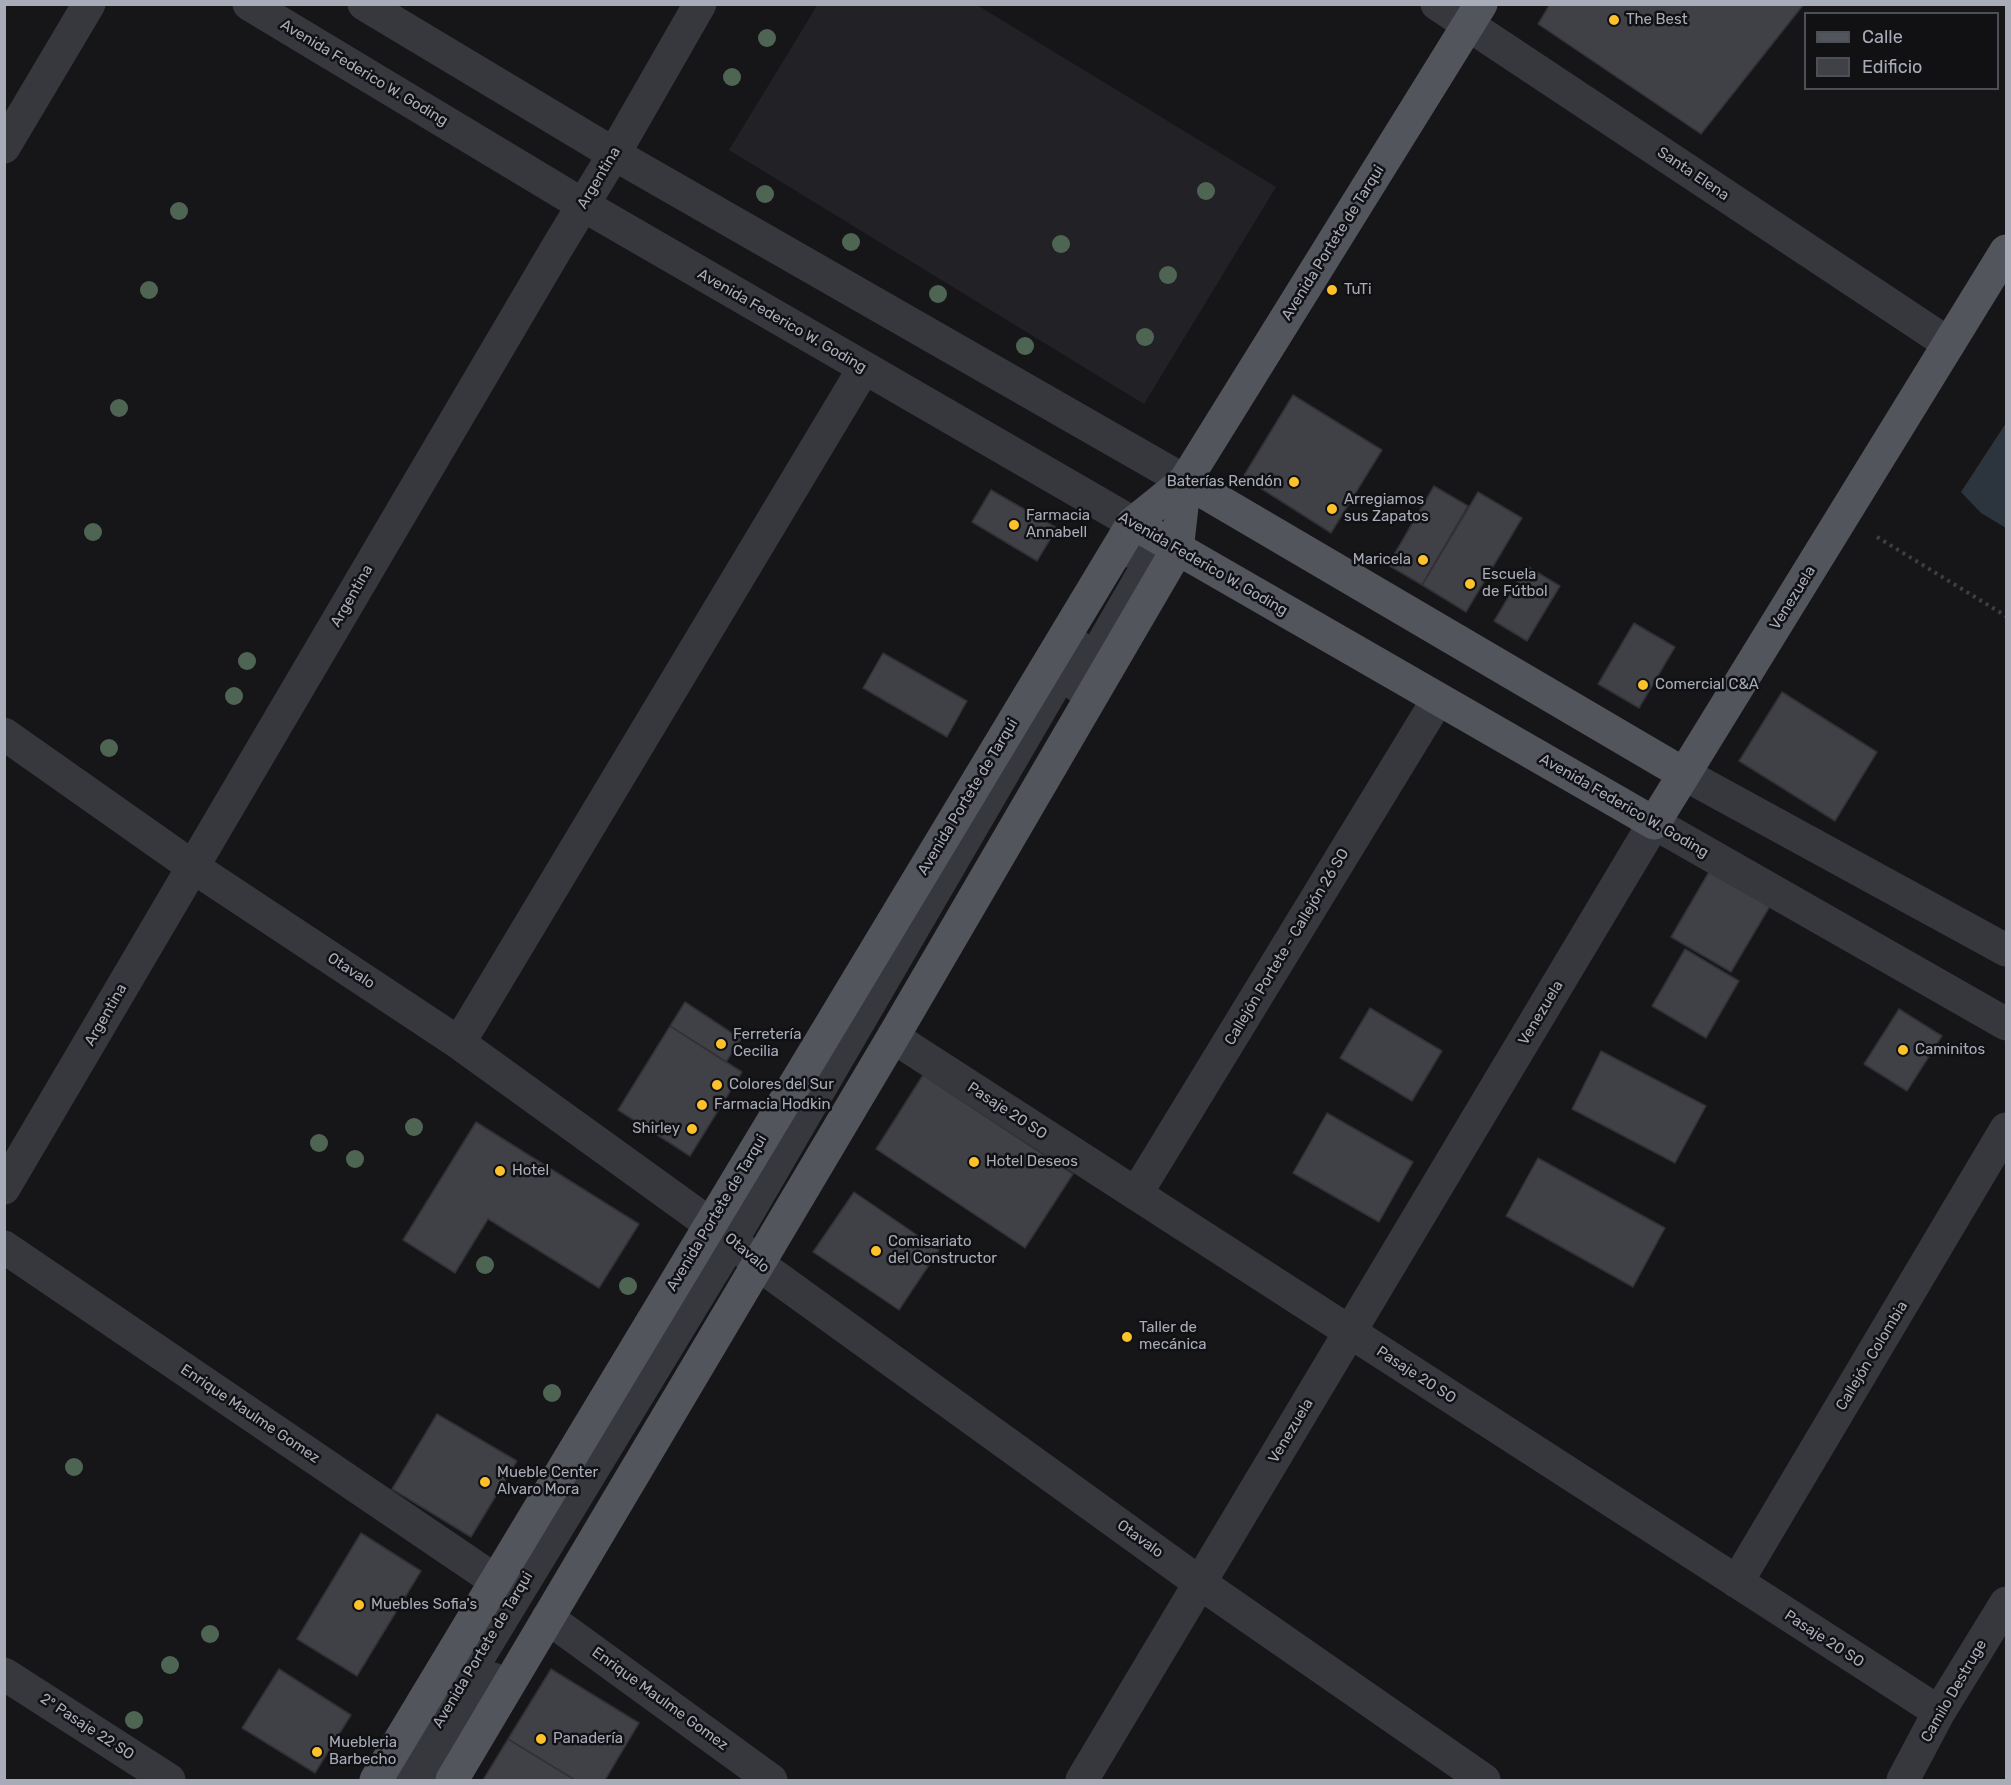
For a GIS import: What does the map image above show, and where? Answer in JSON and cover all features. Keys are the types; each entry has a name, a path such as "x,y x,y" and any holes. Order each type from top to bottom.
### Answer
{"main road":[{"name":"Avenida Portete de Tarqui","path":"452,1780 548,1618 737,1246 1133,523 1185,481 1475,15"},
{"name":"Venezuela","path":"1654,823 2007,251"},
{"name":"Avenida Portete de Tarqui","path":"376,1780 496,1581 737,1246 893,1037 1177,550 1185,481"},
{"path":"1185,481 1684,774"},
{"name":"Avenida Federico W. Goding","path":"1133,523 1654,823"}],"street":[{"path":"4,147 89,4"},
{"name":"Avenida Federico W. Goding","path":"249,4 583,205 1133,523"},
{"path":"364,4 614,154 1185,481"},
{"name":"Argentina","path":"4,1188 614,154 700,4"},
{"name":"Santa Elena","path":"1437,4 1475,15 1949,344"},
{"path":"459,1042 864,368"},
{"name":"Avenida Portete de Tarqui","path":"404,1780 737,1246 1151,560 1177,550"},
{"name":"Callejón Portete - Callejón 26 SO","path":"1136,1194 1438,699"},
{"name":"Otavalo","path":"4,734 193,867 459,1042 1200,1583 1484,1780"},
{"path":"1684,774 2007,950"},
{"name":"Avenida Federico W. Goding","path":"1654,823 2007,1024"},
{"name":"Venezuela","path":"1082,1780 1654,823"},
{"name":"Pasaje 20 SO","path":"893,1037 1939,1712"},
{"name":"Callejón Colombia","path":"1737,1582 2007,1129"},
{"name":"Avenida Portete de Tarqui","path":"432,1780 737,1246"},
{"name":"Enrique Maulme Gomez","path":"4,1247 496,1581"},
{"name":"Camilo Destruge","path":"1903,1780 1939,1712 2007,1602"},
{"name":"Enrique Maulme Gomez","path":"548,1618 771,1780"},
{"name":"2º Pasaje 22 SO","path":"4,1674 169,1780"}],"path":[{"path":"1843,516 2007,616"}],"shaded area":[{"path":"818,4 977,5 1276,187 1144,404 729,150"},
{"path":"2006,423 2006,528 1981,513 1961,492"}],"building":[{"path":"1550,4 1804,4 1701,134 1538,24"},
{"path":"1293,395 1382,450 1331,533 1243,477"},
{"path":"1434,486 1468,506 1422,585 1388,565"},
{"name":"Farmacia Annabell","path":"991,490 1057,528 1037,561 972,522"},
{"path":"1478,492 1522,518 1466,612 1422,585"},
{"path":"1527,566 1560,586 1527,641 1494,621"},
{"path":"1634,623 1675,647 1639,708 1598,684"},
{"path":"883,653 967,701 947,737 863,688"},
{"path":"1782,692 1877,752 1835,821 1739,761"},
{"path":"1713,865 1773,901 1731,972 1671,937"},
{"path":"1685,949 1739,981 1706,1038 1652,1006"},
{"path":"685,1002 741,1039 726,1062 670,1026"},
{"path":"1370,1008 1442,1051 1412,1101 1340,1058"},
{"name":"Caminitos","path":"1899,1009 1942,1036 1907,1091 1864,1064"},
{"path":"670,1026 742,1072 690,1156 618,1110"},
{"path":"1601,1051 1706,1106 1675,1163 1572,1109"},
{"name":"Hotel Deseos","path":"923,1075 1073,1174 1025,1248 876,1149"},
{"path":"1327,1113 1413,1162 1379,1222 1293,1173"},
{"name":"Hotel","path":"476,1122 639,1224 599,1288 488,1219 455,1273 403,1240"},
{"path":"1538,1158 1665,1228 1633,1287 1506,1216"},
{"name":"Comisariato del Constructor","path":"854,1192 939,1250 899,1310 813,1252"},
{"path":"437,1414 517,1461 471,1537 392,1489"},
{"name":"Muebles Sofia's","path":"361,1533 421,1571 357,1676 297,1639"},
{"path":"279,1669 351,1715 315,1773 242,1728"},
{"path":"551,1669 639,1723 605,1780 575,1780 508,1739"},
{"path":"508,1739 575,1780 483,1780"}],"place":[{"name":"The Best","path":"1614,20"},
{"name":"TuTi","path":"1332,290"},
{"name":"Baterías Rendón","path":"1294,482"},
{"name":"Arregiamos sus Zapatos","path":"1332,509"},
{"name":"Farmacia Annabell","path":"1014,525"},
{"name":"Maricela","path":"1423,560"},
{"name":"Escuela de Fútbol","path":"1470,584"},
{"name":"Comercial C&A","path":"1643,685"},
{"name":"Ferretería Cecilia","path":"721,1044"},
{"name":"Caminitos","path":"1903,1050"},
{"name":"Colores del Sur","path":"717,1085"},
{"name":"Farmacia Hodkin","path":"702,1105"},
{"name":"Shirley","path":"692,1129"},
{"name":"Hotel Deseos","path":"974,1162"},
{"name":"Hotel","path":"500,1171"},
{"name":"Comisariato del Constructor","path":"876,1251"},
{"name":"Taller de mecánica","path":"1127,1337"},
{"name":"Mueble Center Alvaro Mora","path":"485,1482"},
{"name":"Muebles Sofia's","path":"359,1605"},
{"name":"Panadería","path":"541,1739"},
{"name":"Muebleria Barbecho","path":"317,1752"}]}
